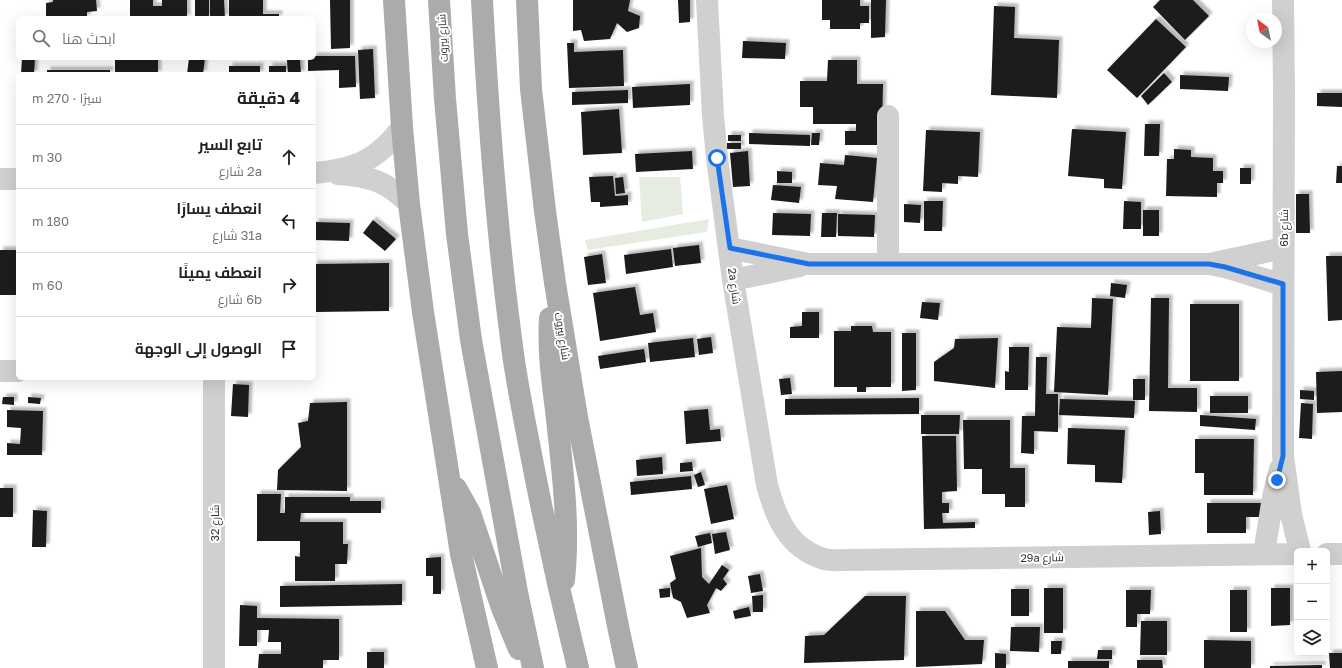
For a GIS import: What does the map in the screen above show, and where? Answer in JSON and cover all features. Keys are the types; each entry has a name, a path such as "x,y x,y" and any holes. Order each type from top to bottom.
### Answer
{"main road":[{"path":"394,0 402,127 409,204 423,312 461,554 487,668"},
{"name":"شارع بيروت","path":"440,0 445,99 457,234 471,340 517,592 533,668"},
{"path":"482,0 487,94 511,340 540,499 578,668"},
{"name":"شارع بيروت","path":"527,0 531,89 555,283 578,417 618,631 627,668"},
{"path":"555,283 550,318 549,343 567,528 562,602"},
{"path":"448,475 470,513 502,608 528,668"}],"street":[{"name":"2a شارع","path":"707,0 712,116 733,280 767,485 772,504 792,541"},
{"name":"6b شارع","path":"1283,0 1283,456 1291,514 1299,548"},
{"path":"888,116 888,264"},
{"path":"318,173 351,168 363,162 385,147 402,127"},
{"path":"318,173 364,176 377,180 400,194 409,204"},
{"path":"0,179 16,179"},
{"path":"730,248 809,264 1209,264 1225,267 1283,284"},
{"path":"1209,264 1283,248"},
{"path":"733,280 809,264"},
{"path":"0,371 16,371"},
{"name":"شارع 32","path":"214,380 214,668"},
{"name":"6b شارع","path":"1264,554 1273,497 1283,456"},
{"name":"29a شارع","path":"792,541 808,552 826,560 1294,554"},
{"path":"1330,554 1342,554"}],"shaded area":[{"path":"639,177 680,177 683,214 642,222"},
{"path":"709,219 707,232 588,250 585,240"}],"building":[{"path":"53,0 96,0 97,11 87,12 87,16 46,16 46,3 53,2"},
{"path":"130,0 153,0 153,6 162,6 162,0 187,0 187,16 130,16"},
{"path":"195,0 209,0 209,16 195,16"},
{"path":"210,0 224,0 225,16 210,16"},
{"path":"229,0 263,0 263,14 279,14 279,16 229,16"},
{"path":"330,0 350,0 350,48 331,49"},
{"path":"573,0 630,0 628,11 640,16 639,28 627,32 617,23 610,39 584,41 581,30 573,31"},
{"path":"678,0 690,0 690,22 679,23"},
{"path":"822,0 860,0 860,6 869,6 869,23 860,23 860,29 830,29 830,20 822,20"},
{"path":"871,0 886,0 885,37 871,38"},
{"path":"1160,0 1193,0 1209,16 1185,40 1153,7"},
{"path":"994,6 1015,7 1014,38 1059,40 1057,98 991,95"},
{"path":"1156,19 1186,47 1137,98 1107,70"},
{"path":"743,41 786,43 785,59 742,58"},
{"path":"567,43 574,43 574,52 623,50 624,86 569,88"},
{"path":"373,49 375,98 360,99 358,50"},
{"path":"316,56 355,56 356,87 339,88 339,70 308,71 308,60 316,60"},
{"path":"22,60 35,60 34,72 21,72"},
{"path":"115,60 158,60 158,72 115,72"},
{"path":"189,60 205,60 203,72 187,72"},
{"path":"287,60 300,60 301,72 288,72"},
{"path":"828,60 857,60 857,84 883,84 882,131 880,145 845,145 845,131 856,131 856,124 813,124 813,107 800,107 800,81 827,81"},
{"path":"229,66 260,66 260,72 229,72"},
{"path":"269,66 286,66 286,72 269,72"},
{"path":"47,70 110,70 110,72 47,72"},
{"path":"1164,73 1172,82 1148,105 1141,96"},
{"path":"1180,75 1229,77 1228,91 1180,89"},
{"path":"690,84 690,105 633,108 632,87"},
{"path":"628,90 628,103 572,105 572,92"},
{"path":"1317,93 1342,93 1342,107 1317,106"},
{"path":"619,109 622,153 583,155 581,112"},
{"path":"1145,124 1160,124 1159,156 1144,156"},
{"path":"1072,129 1126,132 1122,189 1104,188 1104,179 1068,176"},
{"path":"926,130 980,132 978,177 958,176 958,184 942,183 942,192 923,191"},
{"path":"749,133 810,135 810,146 749,144"},
{"path":"812,133 820,133 819,145 811,145"},
{"path":"728,135 741,135 741,141 728,141"},
{"path":"727,143 741,143 741,149 727,149"},
{"path":"1174,149 1191,150 1191,157 1213,158 1213,171 1223,171 1223,183 1217,183 1217,197 1166,196 1167,159 1174,159"},
{"path":"692,151 693,169 636,172 635,154"},
{"path":"748,151 750,186 733,187 730,153"},
{"path":"845,155 877,158 873,202 835,199 837,186 818,185 820,163 844,165"},
{"path":"1337,166 1342,166 1342,183 1336,183"},
{"path":"1240,168 1251,168 1251,184 1240,184"},
{"path":"777,171 792,172 792,183 777,183"},
{"path":"613,176 615,196 628,195 628,205 600,207 600,202 591,202 589,177"},
{"path":"623,177 625,193 616,194 615,178"},
{"path":"773,185 801,187 799,203 771,200"},
{"path":"1296,194 1309,194 1310,233 1296,233"},
{"path":"924,201 943,201 942,231 924,231"},
{"path":"1124,201 1141,202 1141,229 1123,229"},
{"path":"904,204 921,205 920,223 904,222"},
{"path":"1143,210 1159,210 1159,236 1143,236"},
{"path":"773,213 811,214 810,236 772,235"},
{"path":"822,213 837,213 836,237 821,237"},
{"path":"838,214 875,215 874,237 838,236"},
{"path":"373,220 396,239 385,251 363,233"},
{"path":"316,222 350,223 349,241 316,240"},
{"path":"699,245 701,263 675,266 673,248"},
{"path":"671,249 673,267 626,274 624,255"},
{"path":"0,250 16,250 16,295 0,295"},
{"path":"602,254 606,283 588,285 584,257"},
{"path":"1326,256 1342,256 1342,320 1328,321"},
{"path":"389,263 389,311 316,312 316,264"},
{"path":"1111,283 1127,285 1125,298 1110,296"},
{"path":"635,287 640,315 653,313 656,332 600,341 593,293"},
{"path":"1092,298 1113,299 1108,395 1054,392 1057,327 1091,328"},
{"path":"1151,298 1169,298 1168,388 1197,388 1197,412 1149,411"},
{"path":"922,302 940,303 938,320 920,318"},
{"path":"1190,304 1239,304 1239,381 1190,381"},
{"path":"802,312 819,312 819,338 790,338 790,327 802,326"},
{"path":"851,326 872,326 873,332 891,332 891,387 866,387 866,392 857,392 857,387 834,387 834,331 851,331"},
{"path":"902,333 916,333 916,390 902,391"},
{"path":"711,337 713,353 699,355 697,339"},
{"path":"693,338 695,357 650,362 648,343"},
{"path":"998,338 995,388 934,381 934,362 954,348 955,339"},
{"path":"1009,347 1029,347 1028,390 1005,390 1005,371 1009,372"},
{"path":"644,349 646,362 600,369 598,356"},
{"path":"1036,357 1047,357 1046,394 1058,394 1058,432 1034,431 1034,454 1021,453 1022,416 1035,416"},
{"path":"1342,371 1342,412 1317,413 1316,372"},
{"path":"790,378 792,394 781,395 779,379"},
{"path":"1133,379 1145,379 1145,400 1133,400"},
{"path":"233,384 249,385 248,417 231,416"},
{"path":"1300,390 1314,391 1314,400 1300,399"},
{"path":"1210,396 1248,396 1248,413 1210,413"},
{"path":"3,397 14,397 14,405 2,404"},
{"path":"28,397 41,398 40,404 28,403"},
{"path":"919,398 919,414 785,415 785,399"},
{"path":"1060,399 1135,401 1134,418 1059,415"},
{"path":"347,402 347,491 277,490 278,470 301,447 298,423 308,421 310,403"},
{"path":"1301,403 1313,404 1312,439 1299,438"},
{"path":"708,409 710,430 720,429 721,441 686,444 684,411"},
{"path":"7,410 43,411 42,455 7,455 7,443 20,444 21,428 7,427"},
{"path":"921,415 960,415 959,434 921,434"},
{"path":"1200,415 1256,419 1255,430 1200,426"},
{"path":"963,420 1010,420 1010,468 1025,468 1025,507 1005,507 1005,494 982,494 982,469 964,469"},
{"path":"1068,428 1125,430 1122,483 1095,482 1095,465 1067,464"},
{"path":"922,436 956,436 957,491 942,492 942,503 949,503 949,513 942,513 943,523 975,522 975,528 924,529"},
{"path":"1195,439 1254,439 1253,495 1204,495 1204,473 1195,473"},
{"path":"662,457 663,474 637,476 636,460"},
{"path":"692,462 693,471 680,472 680,463"},
{"path":"701,472 705,485 698,487 694,475"},
{"path":"691,476 692,489 631,495 630,482"},
{"path":"727,485 734,519 711,524 704,489"},
{"path":"0,488 13,488 13,517 0,517"},
{"path":"257,494 281,494 280,513 285,513 285,497 350,497 350,501 381,501 381,513 301,513 300,522 343,522 343,544 348,544 347,564 335,564 335,581 295,581 295,556 300,557 300,541 257,541"},
{"path":"1207,503 1261,503 1261,517 1246,517 1246,533 1207,533"},
{"path":"33,510 47,511 46,547 32,547"},
{"path":"1160,511 1161,534 1149,535 1148,512"},
{"path":"726,532 730,550 715,554 712,534"},
{"path":"710,533 712,543 698,547 695,536"},
{"path":"701,548 702,577 709,584 722,565 729,570 723,579 727,584 721,591 716,588 707,605 710,613 687,618 681,602 673,598 670,583 676,579 670,556"},
{"path":"441,557 441,594 433,594 433,576 426,576 426,558"},
{"path":"760,574 763,591 751,593 748,576"},
{"path":"402,584 402,605 280,607 280,586"},
{"path":"670,588 670,597 660,598 659,589"},
{"path":"1044,588 1063,588 1063,633 1044,633"},
{"path":"1271,588 1290,588 1290,625 1271,626"},
{"path":"1011,589 1029,589 1029,616 1011,616"},
{"path":"1126,590 1151,590 1150,614 1137,614 1137,627 1126,627"},
{"path":"1230,590 1247,590 1247,632 1230,632"},
{"path":"763,595 763,612 753,612 752,596"},
{"path":"865,596 906,596 904,660 804,663 805,636 824,635"},
{"path":"240,605 257,606 257,618 339,619 339,660 323,660 323,668 258,668 259,654 281,654 281,642 268,642 269,630 257,630 257,646 239,646"},
{"path":"749,607 751,616 735,619 733,611"},
{"path":"916,611 945,611 965,640 984,640 982,664 916,667"},
{"path":"1141,621 1167,621 1167,655 1140,655"},
{"path":"1011,627 1040,627 1039,652 1010,651"},
{"path":"1204,640 1251,641 1251,668 1204,668"},
{"path":"1051,641 1062,641 1061,654 1051,654"},
{"path":"1098,650 1112,650 1112,659 1097,659"},
{"path":"367,652 384,652 384,668 367,668"},
{"path":"995,653 1006,654 1006,668 995,668"},
{"path":"1330,653 1342,653 1342,668 1330,668"},
{"path":"1137,660 1162,660 1163,668 1137,668"},
{"path":"1068,661 1109,661 1109,668 1068,668"},
{"path":"1322,665 1322,668 1270,668 1270,666"}],"route":[{"path":"717,158 730,248 774,258 809,264 1209,264 1225,267 1283,284 1283,456 1277,480"}]}
